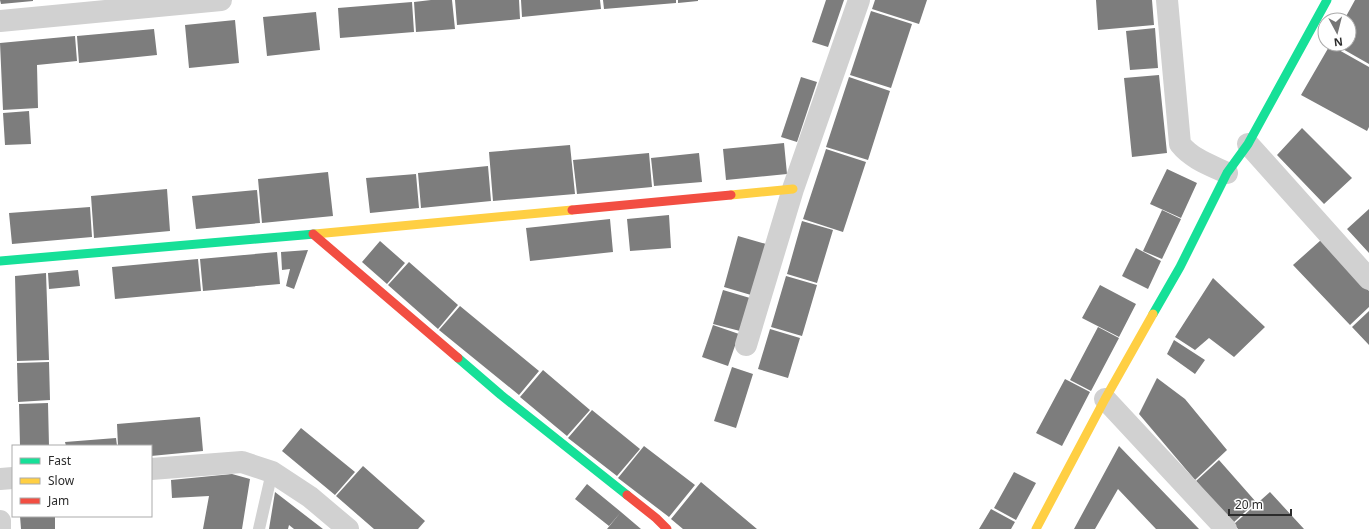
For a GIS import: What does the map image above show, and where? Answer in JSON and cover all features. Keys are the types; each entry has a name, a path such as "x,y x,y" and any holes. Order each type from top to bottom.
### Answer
{"street":[{"path":"0,21 221,0"},
{"path":"746,345 792,189 859,0"},
{"path":"1166,0 1180,144 1186,152 1200,161 1227,173"},
{"path":"1036,529 1106,399 1180,267 1227,173 1248,144 1327,0"},
{"path":"1248,144 1369,279"},
{"path":"0,261 313,234 792,189"},
{"path":"313,234 501,394 656,518 667,529"},
{"path":"1106,399 1226,529"},
{"path":"152,469 242,462 272,472 310,497 348,529"},
{"path":"0,479 12,478"},
{"path":"0,521 0,529"}],"lane":[{"path":"259,529 272,472"}],"building":[{"path":"0,0 33,0 33,1 1,4"},
{"path":"452,0 455,29 416,32 414,2"},
{"path":"455,0 519,0 520,19 457,25"},
{"path":"521,0 600,0 601,9 522,17"},
{"path":"603,0 676,0 676,3 604,9"},
{"path":"678,0 698,0 698,1 678,3"},
{"path":"826,0 844,0 828,47 812,42"},
{"path":"875,0 927,0 919,24 872,9"},
{"path":"1096,0 1152,0 1154,25 1098,30"},
{"path":"1355,0 1369,0 1369,64 1348,52 1357,52 1357,12 1348,12"},
{"path":"412,2 414,32 340,38 338,8"},
{"path":"871,11 912,24 891,88 850,75"},
{"path":"316,12 320,50 267,56 263,17"},
{"path":"235,20 239,63 189,68 185,25"},
{"path":"1155,28 1158,68 1130,70 1126,31"},
{"path":"154,29 157,55 79,63 77,36"},
{"path":"75,36 77,61 37,65 38,108 3,110 0,43"},
{"path":"1326,52 1342,52 1369,67 1369,127 1367,131 1301,95"},
{"path":"1159,75 1167,153 1132,157 1124,78"},
{"path":"801,77 817,82 797,142 781,137"},
{"path":"849,77 890,91 868,160 826,147"},
{"path":"29,111 31,144 5,145 3,113"},
{"path":"1302,128 1352,178 1324,204 1277,155"},
{"path":"784,143 787,174 726,180 723,149"},
{"path":"570,145 575,194 493,201 489,152"},
{"path":"826,149 866,162 843,232 803,219"},
{"path":"649,153 652,187 577,194 573,160"},
{"path":"699,153 702,182 654,186 651,158"},
{"path":"488,166 491,201 421,208 418,173"},
{"path":"1167,169 1197,183 1181,218 1150,204"},
{"path":"328,172 333,216 262,223 258,179"},
{"path":"416,174 419,208 370,213 366,178"},
{"path":"167,189 170,231 94,238 91,196"},
{"path":"257,190 260,223 196,229 192,196"},
{"path":"90,207 92,237 12,244 9,213"},
{"path":"1369,209 1369,253 1347,229"},
{"path":"1162,210 1181,219 1162,259 1143,251"},
{"path":"669,215 671,248 630,251 627,219"},
{"path":"610,219 613,252 530,261 526,228"},
{"path":"802,221 833,230 817,283 787,274"},
{"path":"738,236 766,244 751,295 724,287"},
{"path":"1321,240 1369,291 1369,307 1350,325 1293,265"},
{"path":"380,241 405,263 387,284 362,262"},
{"path":"1136,248 1161,261 1148,289 1122,276"},
{"path":"308,250 294,289 286,286 290,269 282,270 281,252"},
{"path":"277,252 280,284 203,291 200,259"},
{"path":"198,259 201,291 115,299 112,267"},
{"path":"409,262 458,305 438,329 388,285"},
{"path":"78,270 80,286 49,289 48,273"},
{"path":"46,273 49,360 17,361 15,276"},
{"path":"786,276 817,285 802,336 771,327"},
{"path":"1213,278 1265,327 1234,357 1209,338 1195,350 1175,337"},
{"path":"1100,285 1136,304 1119,337 1082,318"},
{"path":"723,290 750,298 740,331 713,324"},
{"path":"460,306 539,371 519,395 439,330"},
{"path":"1369,311 1369,345 1352,327"},
{"path":"713,325 739,334 728,366 702,357"},
{"path":"1098,327 1119,338 1091,391 1070,380"},
{"path":"770,329 800,338 788,378 758,369"},
{"path":"1174,340 1205,360 1195,374 1167,354"},
{"path":"49,362 50,400 18,402 17,363"},
{"path":"732,367 753,374 736,428 714,421"},
{"path":"543,370 590,410 567,436 520,397"},
{"path":"1157,378 1185,399 1227,450 1195,480 1139,414"},
{"path":"1065,379 1090,392 1062,446 1036,433"},
{"path":"48,403 49,445 20,445 19,404"},
{"path":"592,410 640,449 617,476 568,438"},
{"path":"200,417 203,451 152,456 152,445 118,445 117,424"},
{"path":"301,428 355,472 335,495 282,451"},
{"path":"116,438 117,445 66,445 65,442"},
{"path":"644,446 695,485 669,517 618,478"},
{"path":"1119,446 1199,529 1156,529 1118,489 1095,529 1074,529"},
{"path":"1219,460 1256,502 1233,523 1196,481"},
{"path":"363,466 425,521 418,529 374,529 336,496"},
{"path":"1014,472 1036,483 1016,520 994,508"},
{"path":"232,474 250,479 242,529 203,529 209,496 172,498 171,480"},
{"path":"701,482 757,529 683,529 671,519"},
{"path":"587,484 621,512 609,526 575,499"},
{"path":"275,492 323,529 294,529 289,525 288,529 269,529"},
{"path":"1270,492 1304,529 1238,529 1234,524"},
{"path":"991,509 1015,522 1011,529 979,529"},
{"path":"621,512 641,529 607,529"},
{"path":"20,517 55,517 55,529 21,529"}],"traffic: fast":[{"path":"1153,314 1180,267 1227,173 1248,144 1327,0"},
{"path":"0,261 315,234"},
{"path":"458,358 501,395 627,495"}],"traffic: slow":[{"path":"731,195 793,189"},
{"path":"315,234 572,210"},
{"path":"1036,529 1105,399 1153,314"}],"traffic: jam":[{"path":"572,210 731,195"},
{"path":"313,234 458,358"},
{"path":"627,495 656,518 667,529"}]}
